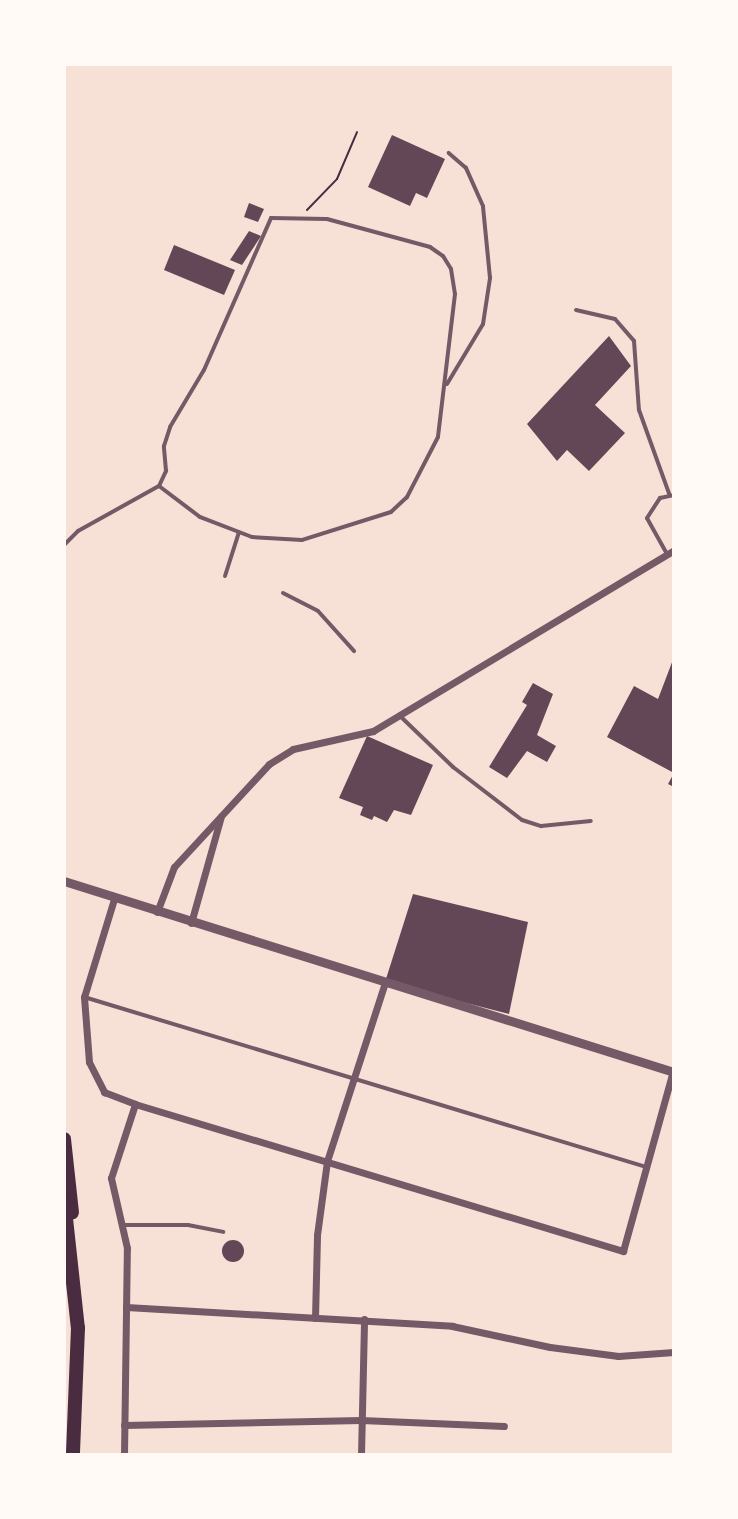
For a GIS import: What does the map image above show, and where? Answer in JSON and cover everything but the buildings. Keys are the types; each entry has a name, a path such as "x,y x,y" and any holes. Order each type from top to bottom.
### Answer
{"highway":[{"path":"64,1139 71,1171 80,1384 73,1455"},
{"path":"64,1200 74,1265"}],"street":[{"path":"157,912 174,867 223,810 269,764 293,749 373,731 671,552"},
{"path":"191,923 223,810"},
{"path":"64,881 673,1071 623,1251 104,1092 89,1062 84,997 114,899"},
{"path":"315,1318 317,1235 327,1161 385,982"},
{"path":"124,1455 127,1248 111,1178 135,1104"},
{"path":"126,1307 452,1326 550,1347 618,1356 674,1352"},
{"path":"361,1455 364,1320"},
{"path":"124,1425 361,1420 504,1426"}],"lane":[{"path":"445,387 483,324 490,278 483,206 466,168 449,153"},
{"path":"271,218 304,219 384,232 430,247 443,256 451,269 455,294 438,437 407,497 391,512 302,540 239,532 200,517 159,486 170,427 204,370 271,218"},
{"path":"576,310 615,319 634,341 639,410 672,495 650,507 647,518 671,552"},
{"path":"64,545 78,531 159,486"},
{"path":"225,576 239,532"},
{"path":"283,593 318,611 354,651"},
{"path":"399,715 453,767 522,820 541,826 591,821"},
{"path":"84,997 648,1168"},
{"path":"121,1225 188,1225 223,1232"}],"path":[{"path":"304,219 308,206 337,179 357,132"}]}
